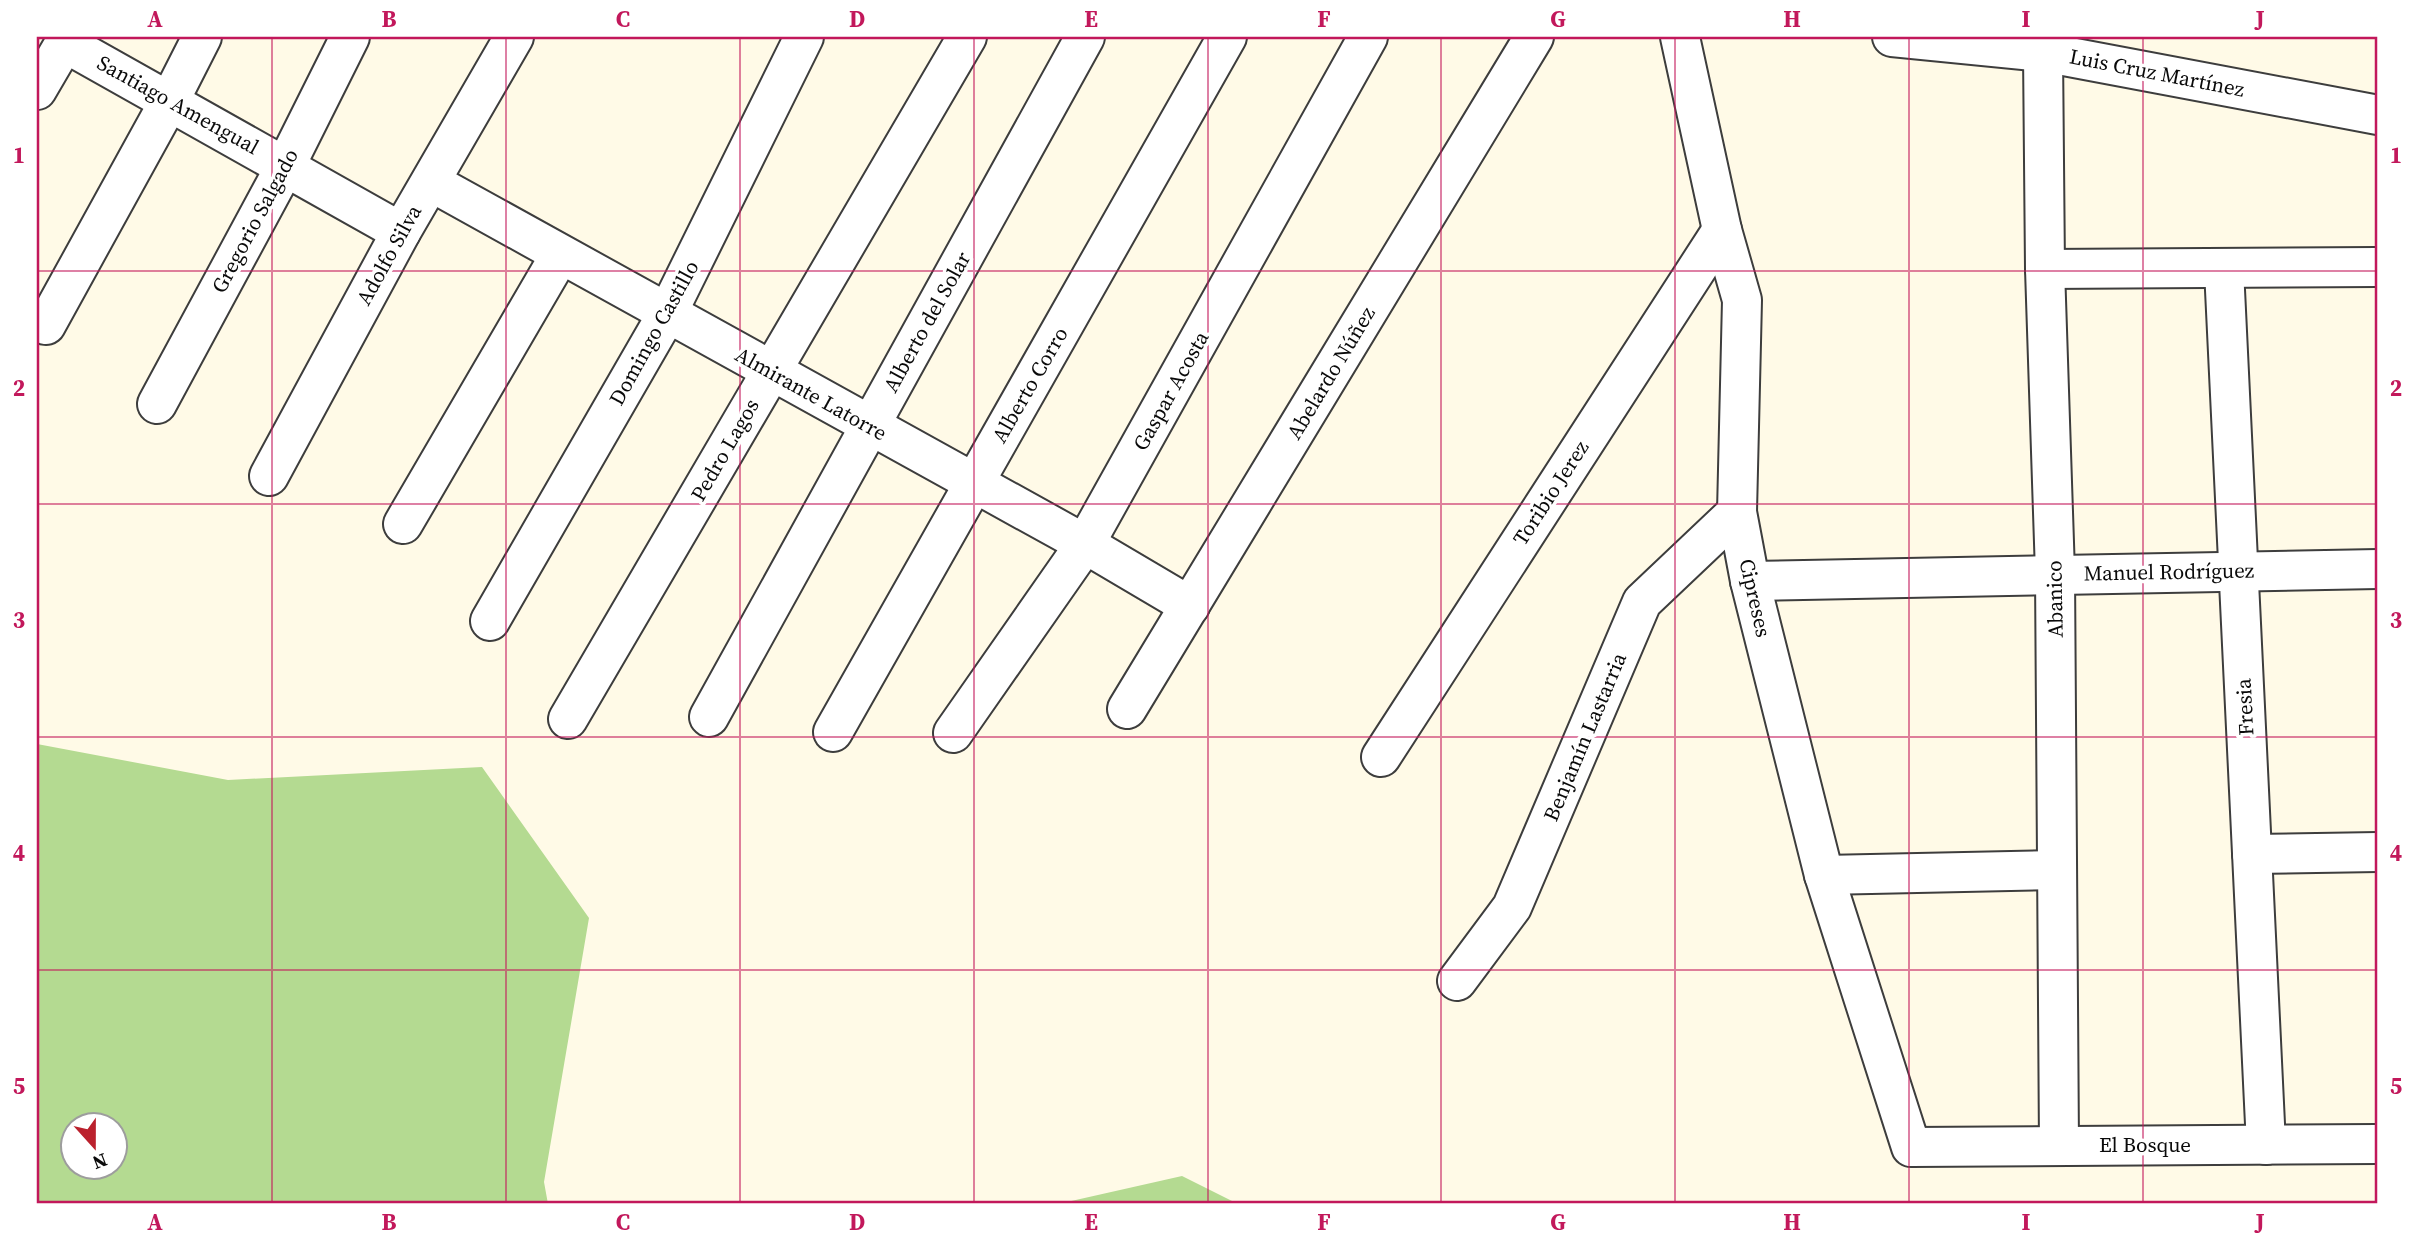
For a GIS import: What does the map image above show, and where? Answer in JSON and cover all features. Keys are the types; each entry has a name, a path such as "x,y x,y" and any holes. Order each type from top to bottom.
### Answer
{"street":[{"path":"46,325 202,37"},
{"name":"Gregorio Salgado","path":"156,404 286,165 350,37"},
{"name":"Adolfo Silva","path":"269,476 401,232 514,37"},
{"name":"Domingo Castillo","path":"490,621 667,314 804,37"},
{"name":"Pedro Lagos","path":"568,719 967,37"},
{"name":"Alberto del Solar","path":"709,717 1085,37"},
{"name":"Alberto Corro","path":"833,732 1227,37"},
{"name":"Gaspar Acosta","path":"953,733 1086,544 1368,37"},
{"name":"Abelardo Núñez","path":"1126,709 1534,37"},
{"name":"Cipreses","path":"1680,37 1722,230 1742,300 1737,512 1750,581 1824,875 1911,1147"},
{"name":"Luis Cruz Martínez","path":"1911,38 2043,52 2378,115"},
{"name":"Santiago Amengual","path":"37,90 66,40 401,232"},
{"name":"Abanico","path":"2043,52 2045,269 2055,573 2059,1146"},
{"name":"Almirante Latorre","path":"431,182 770,372 1086,544 1190,606"},
{"name":"Toribio Jerez","path":"1381,757 1722,230"},
{"path":"403,524 559,255"},
{"path":"2045,269 2378,267"},
{"name":"Fresia","path":"2224,269 2266,1145"},
{"name":"Benjamín Lastarria","path":"1457,981 1512,907 1642,602 1737,512"},
{"name":"Manuel Rodríguez","path":"1750,581 2055,573 2378,569"},
{"path":"2252,854 2378,852"},
{"path":"1824,875 2057,870"},
{"name":"El Bosque","path":"1911,1147 2378,1144"}],"green space":[{"path":"37,744 228,780 482,767 589,918 544,1182 548,1204 37,1204"},
{"path":"1182,1176 1238,1204 1058,1204"}]}
